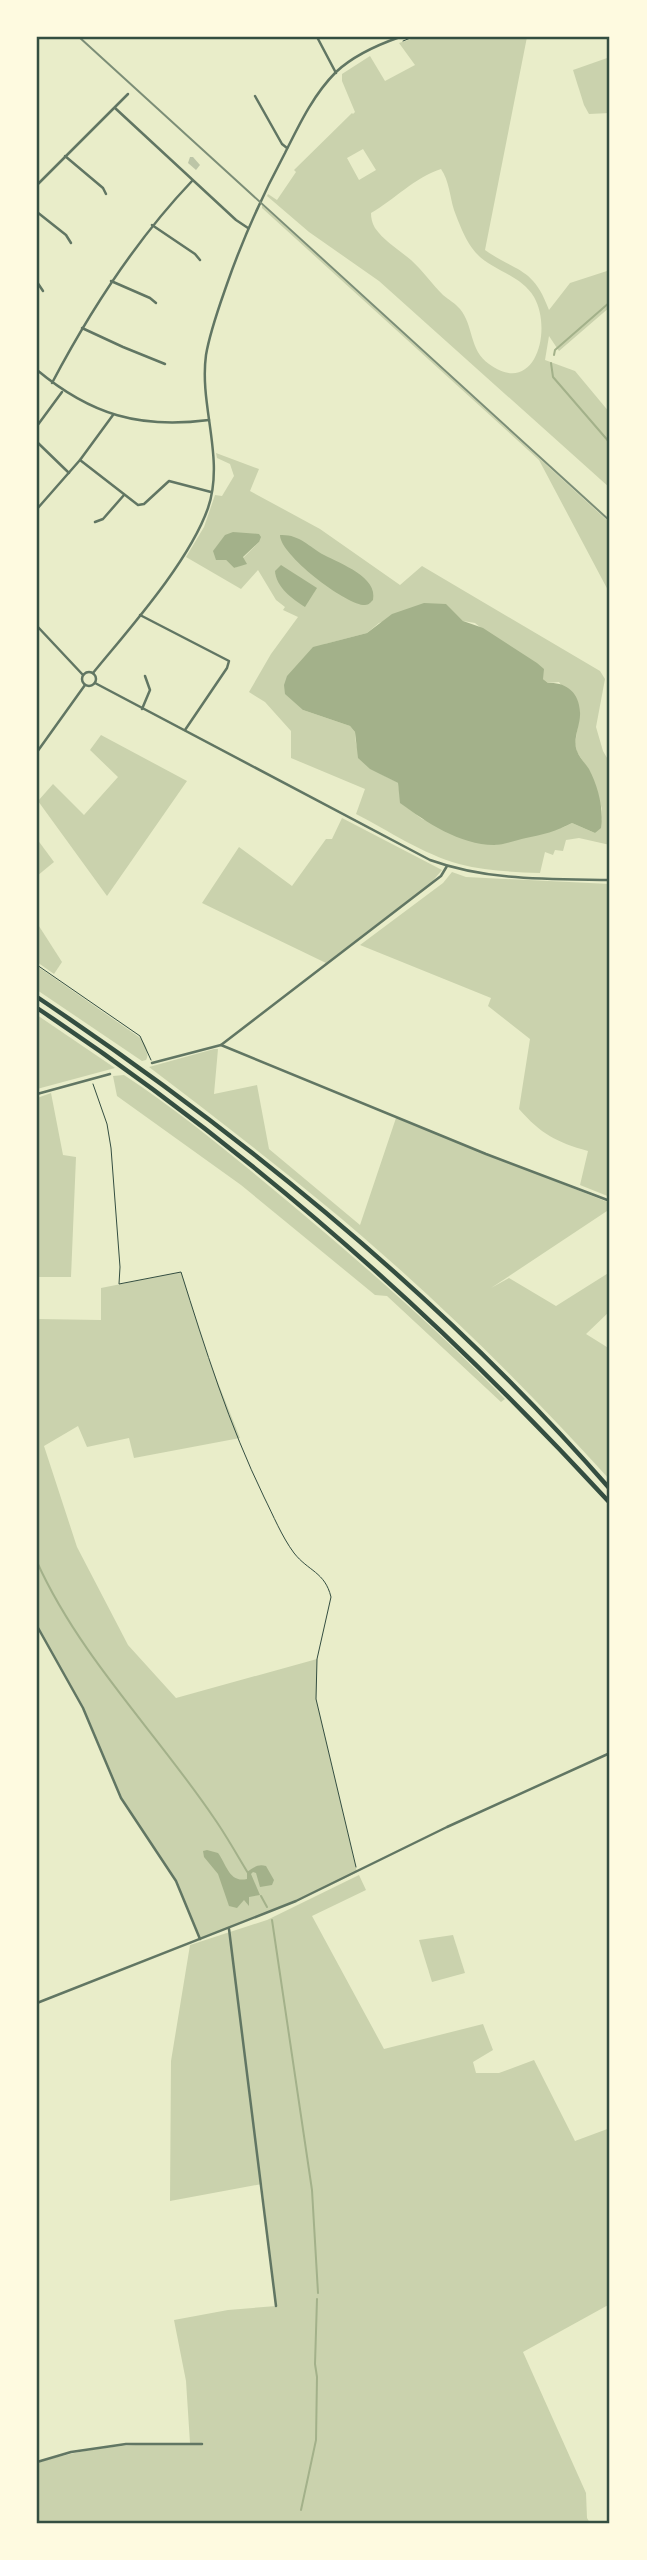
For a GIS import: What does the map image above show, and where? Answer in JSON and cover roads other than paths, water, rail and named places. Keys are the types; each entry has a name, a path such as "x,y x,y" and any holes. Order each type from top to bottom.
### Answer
{"highway":[{"path":"37,997 146,1072 305,1195 460,1334 524,1397 610,1489"},
{"path":"37,1008 218,1137 360,1255 504,1389 610,1503"}],"street":[{"path":"317,37 336,73"},
{"path":"93,673 177,564 198,530 208,506 213,451 205,376 206,355 222,298 248,228 315,97 336,73 360,55 400,37"},
{"path":"37,185 128,94"},
{"path":"256,96 282,145 287,148"},
{"path":"115,107 192,181 248,228"},
{"path":"65,156 103,188 106,194"},
{"path":"52,383 111,281 152,225 192,181"},
{"path":"37,212 66,235 71,243"},
{"path":"152,225 200,260"},
{"path":"111,281 156,303"},
{"path":"37,282 43,291"},
{"path":"82,328 165,364"},
{"path":"37,370 63,391 89,406 113,415 168,424 209,420"},
{"path":"37,426 63,391"},
{"path":"37,509 80,460 113,415"},
{"path":"37,442 69,473"},
{"path":"80,460 141,505 164,483 173,481 211,492"},
{"path":"95,522 103,519 124,495"},
{"path":"140,615 229,661 185,731"},
{"path":"37,626 83,675"},
{"path":"83,675 93,673"},
{"path":"93,673 95,683"},
{"path":"83,675 82,681 85,685"},
{"path":"142,709 150,690 145,676"},
{"path":"85,685 92,686 95,683"},
{"path":"95,683 420,855 447,866 494,876 610,880"},
{"path":"37,752 85,685"},
{"path":"152,1063 221,1045 441,876 447,866"},
{"path":"221,1045 486,1154 610,1201"},
{"path":"37,1094 110,1074"},
{"path":"37,1626 83,1708 121,1798 176,1881 201,1939"},
{"path":"37,2003 296,1901 447,1827 610,1753"},
{"path":"229,1929 276,2306"},
{"path":"37,2462 71,2452 126,2444 202,2444"}],"waterway":[{"path":"554,355 555,350 610,302"},
{"path":"551,363 553,377 610,443"},
{"path":"37,1186 37,1214"},
{"path":"37,1562 75,1630 192,1786 248,1873"},
{"path":"261,1896 267,1907"},
{"path":"272,1920 312,2190 318,2293"},
{"path":"301,2510 316,2440 317,2299"}],"railway":[{"path":"79,37 610,521"}]}
